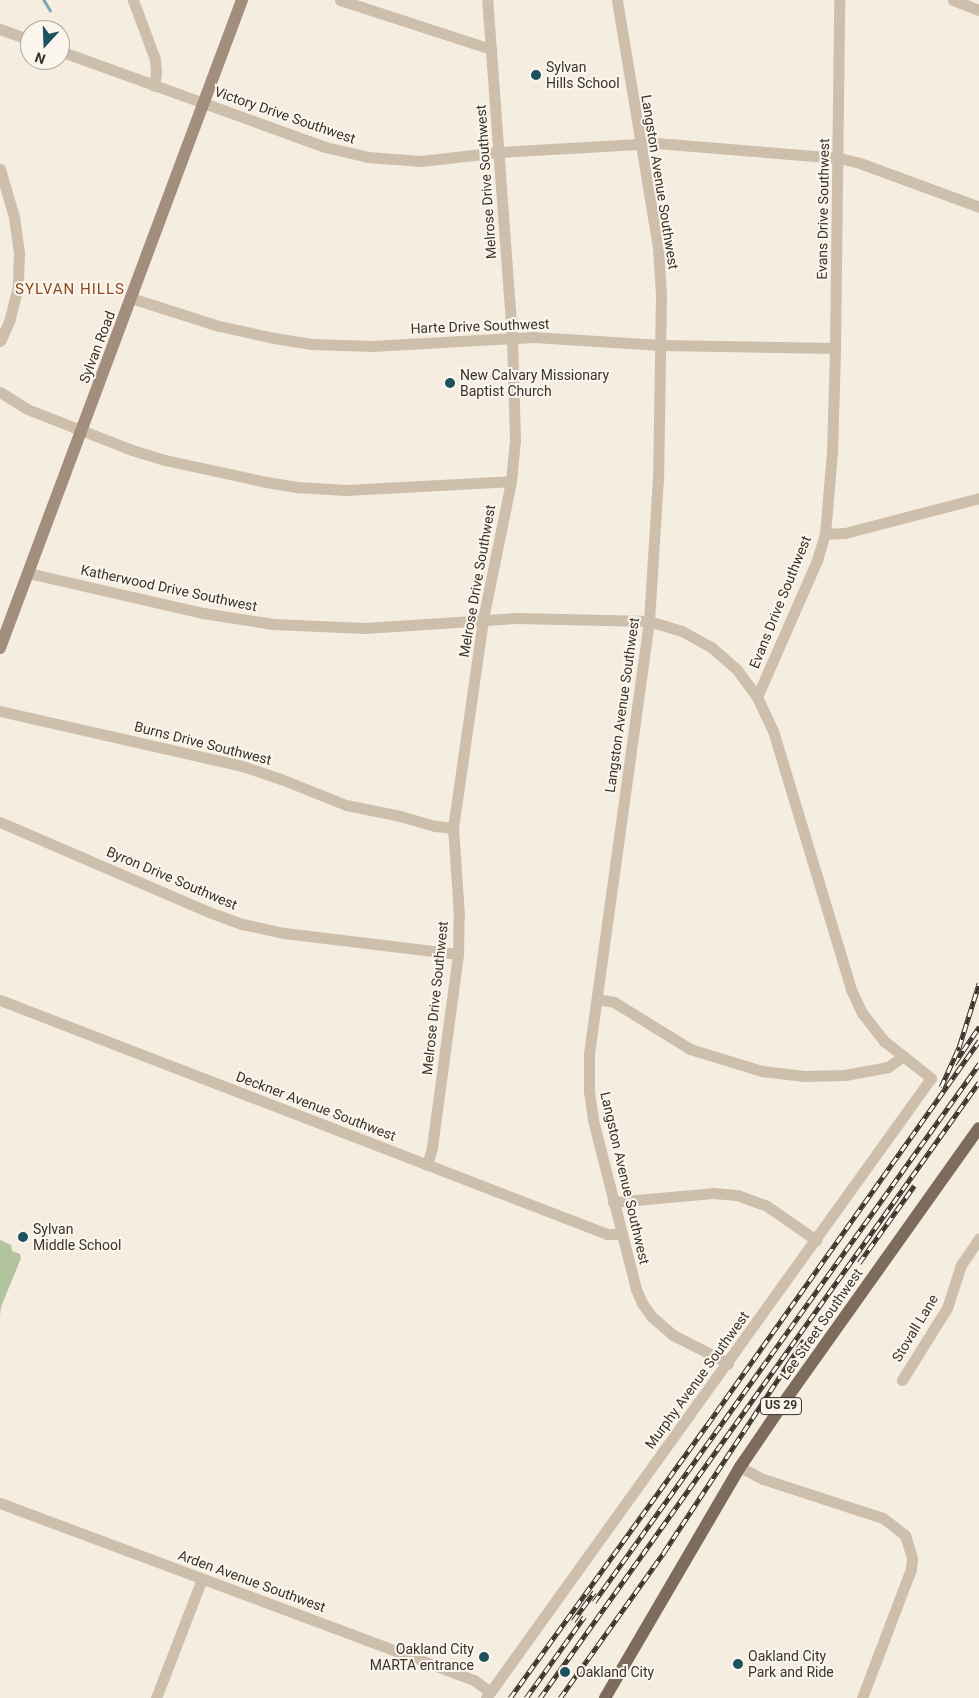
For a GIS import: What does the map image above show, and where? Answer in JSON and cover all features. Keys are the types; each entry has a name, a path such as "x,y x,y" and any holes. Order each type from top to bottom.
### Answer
{"main road":[{"name":"Sylvan Road","path":"0,648 242,0"},
{"name":"Lee Street Southwest","path":"606,1698 740,1468 787,1398 979,1128"}],"street":[{"path":"133,0 154,59 156,72 154,86"},
{"path":"340,0 491,49"},
{"name":"Melrose Drive Southwest","path":"427,1165 432,1147 458,954 460,915 453,828 483,619 511,481 516,440 512,337 487,0"},
{"name":"Langston Avenue Southwest","path":"616,0 658,249 661,345 658,478 650,621 589,1055 589,1091 593,1120 636,1289 651,1316 673,1335 728,1363"},
{"name":"Evans Drive Southwest","path":"757,697 816,560 825,534 832,452 835,348 839,158 839,0"},
{"path":"953,0 979,10"},
{"path":"0,29 20,36"},
{"name":"Victory Drive Southwest","path":"70,55 325,147 368,157 421,161 499,152 639,142 839,158 857,162 979,207"},
{"path":"0,169 14,217 19,253 18,286 10,318 0,341"},
{"name":"Harte Drive Southwest","path":"131,298 219,326 312,344 372,346 512,337 661,345 835,348"},
{"path":"0,392 27,409 81,431 165,460 296,487 346,490 511,481"},
{"path":"825,534 845,533 979,498"},
{"name":"Katherwood Drive Southwest","path":"28,573 203,613 273,624 365,628 483,619 650,621 682,631 711,648 737,670 757,697"},
{"path":"597,999 614,1002 690,1049 762,1071 804,1076 845,1075 888,1067 903,1056 884,1041 872,1028 851,989 773,731 757,697"},
{"name":"Burns Drive Southwest","path":"0,712 242,766 281,779 346,805 400,816 436,826 453,828"},
{"name":"Byron Drive Southwest","path":"0,822 209,912 242,924 284,933 458,954"},
{"name":"Deckner Avenue Southwest","path":"0,1000 607,1234 622,1234"},
{"name":"Murphy Avenue Southwest","path":"488,1695 728,1363 930,1078 903,1056"},
{"path":"614,1202 713,1193 737,1195 767,1206 816,1240"},
{"name":"Stovall Lane","path":"902,1380 947,1308 958,1272 979,1238"},
{"path":"740,1468 763,1479 883,1518 905,1535 909,1544 911,1570 862,1698"},
{"name":"Arden Avenue Southwest","path":"0,1503 474,1680 488,1695"},
{"path":"156,1698 202,1579"}],"green space":[{"path":"0,1240 11,1245 12,1251 20,1254 21,1258 1,1307 0,1316"}],"waterway":[{"path":"44,0 50,10"}],"railway":[{"path":"941,1087 959,1047 979,983"},
{"path":"954,1064 979,1027"},
{"path":"510,1698 707,1425 979,1041"},
{"path":"594,1602 979,1064"},
{"path":"540,1698 979,1082"},
{"path":"859,1263 914,1186"},
{"path":"560,1698 664,1552 804,1340"},
{"path":"573,1621 594,1592"},
{"path":"526,1698 584,1617"}],"place":[{"name":"Sylvan Hills School","path":"536,75"},
{"name":"New Calvary Missionary Baptist Church","path":"450,383"},
{"name":"Sylvan Middle School","path":"23,1237"},
{"name":"Oakland City MARTA entrance","path":"484,1657"},
{"name":"Oakland City Park and Ride","path":"738,1664"},
{"name":"Oakland City","path":"565,1672"}],"district":[{"name":"SYLVAN HILLS","path":"70,290"}]}
